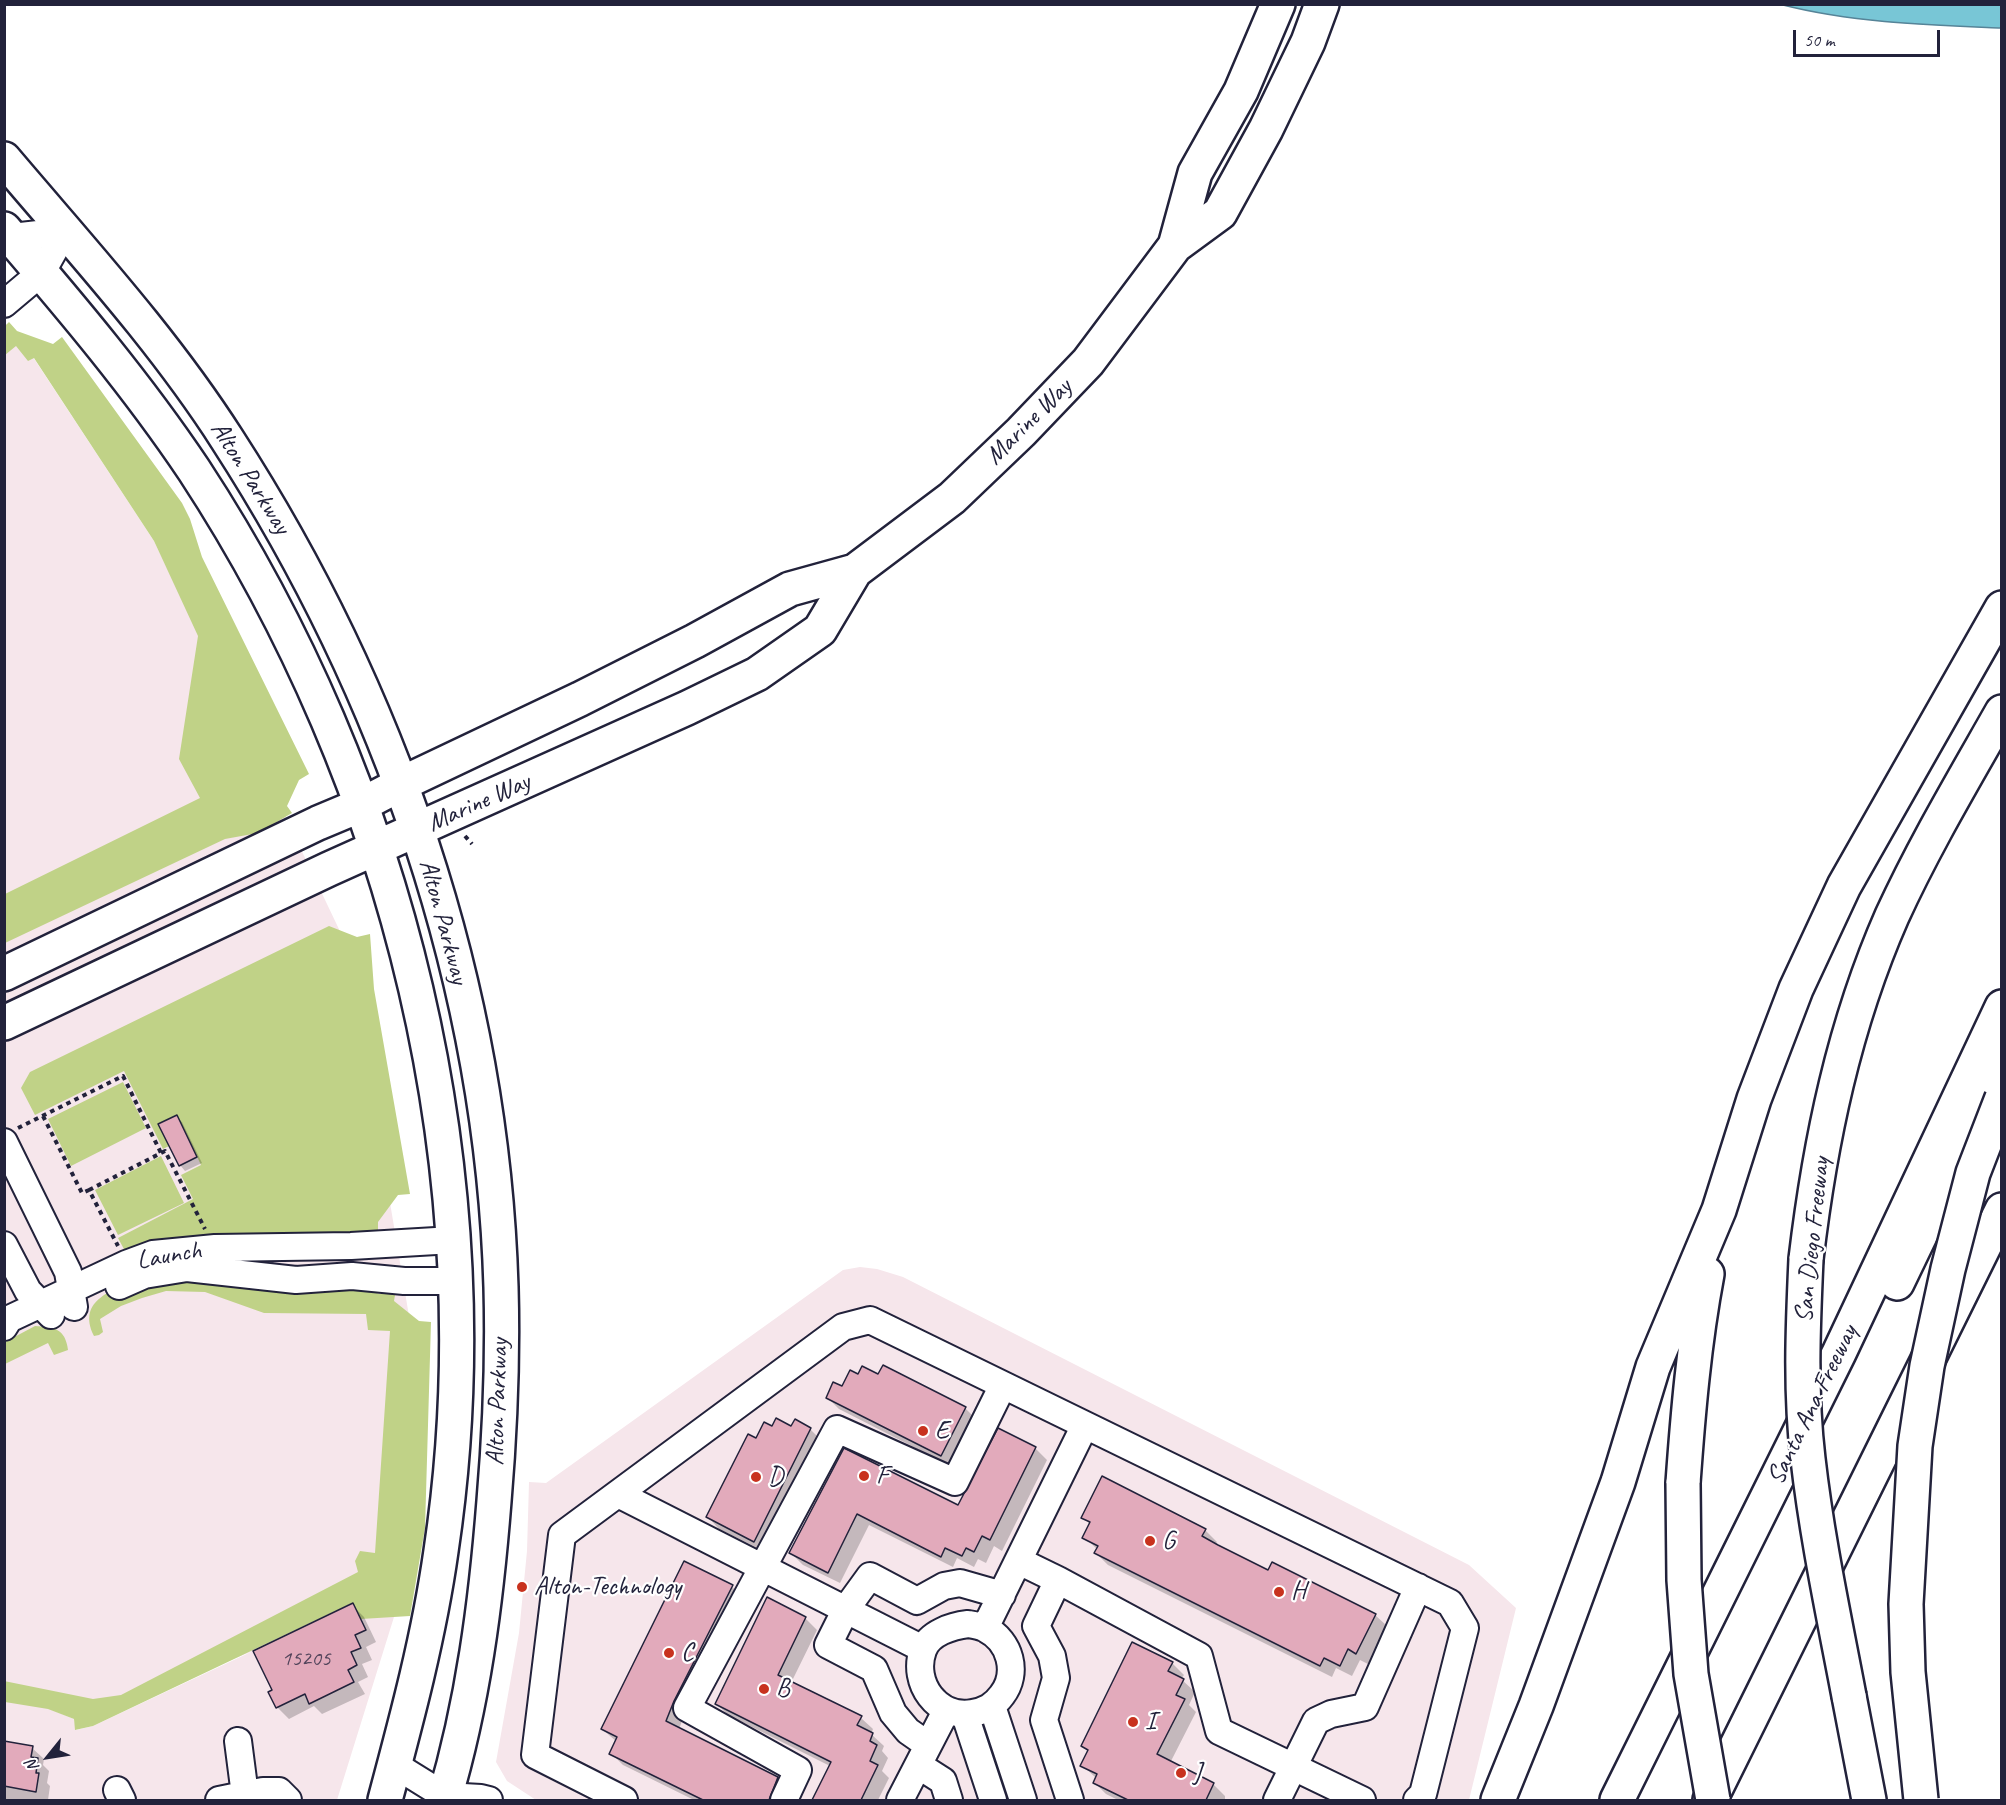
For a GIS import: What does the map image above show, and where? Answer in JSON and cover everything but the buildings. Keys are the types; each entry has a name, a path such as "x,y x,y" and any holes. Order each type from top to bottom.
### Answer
{"main road":[{"name":"Marine Way","path":"1175,246 1195,173 1241,91 1278,4"},
{"name":"Marine Way","path":"4,975 318,822 361,805 643,667 790,589 855,571 952,498 1021,432 1088,362 1175,246 1220,213 1266,129 1308,42 1322,4"},
{"name":"Alton Parkway","path":"4,159 171,360 226,437 262,496 328,613 369,703 418,831 441,908 478,1067 494,1189 501,1288 499,1429 489,1565 470,1695 446,1799"},
{"name":"Alton Parkway","path":"7,237 42,272 152,410 194,470 241,548 300,660 336,739 378,848 406,946 429,1051 445,1157 453,1240 456,1393 443,1539 430,1619 385,1800"},
{"name":"Marine Way","path":"4,1023 329,869 418,831 757,674 820,630 855,571"},
{"path":"1498,1800 1536,1706 1618,1482 1653,1367 1719,1210 1754,1099 1796,989 1845,886 2001,608"},
{"name":"San Diego Freeway","path":"1869,1800 1822,1555 1808,1457 1803,1344 1806,1259 1815,1180 1843,1054 1863,992 1892,917 1925,849 2001,712"},
{"name":"Santa Ana Freeway","path":"1617,1800 1822,1388 2001,1007"},
{"path":"1822,1388 1859,1363 2001,1065"},
{"path":"1921,1800 1908,1672 1906,1604 1915,1446 1927,1366 1948,1269 1973,1173 2001,1098"},
{"path":"1942,1800 1930,1699 1926,1583 1929,1512 1937,1434 1958,1315 1976,1240 2001,1154"},
{"path":"1711,1800 1690,1674 1684,1580 1683,1483 1698,1323 1719,1210"},
{"path":"1711,1800 2001,1210"}],"street":[{"path":"7,237 64,231"},
{"path":"4,304 42,272 64,231"},
{"path":"4,1245 28,1291 60,1305 68,1272 9,1136"},
{"name":"Launch","path":"4,1329 17,1334 126,1264 153,1254 215,1248 453,1240"},
{"path":"351,1245 352,1276"},
{"name":"Launch","path":"60,1305 144,1275 187,1268 296,1280 352,1276 404,1281 454,1281"},
{"path":"624,1800 535,1755 562,1535 843,1327 870,1320 1450,1603 1465,1628 1423,1794 1418,1800"},
{"path":"784,1800 798,1770 687,1708 837,1429 955,1482 1003,1384"},
{"path":"985,1628 1085,1425"},
{"path":"618,1494 923,1649"},
{"path":"1019,1561 1199,1656 1219,1731 1362,1800"},
{"path":"950,1800 944,1781 893,1713 874,1669 828,1645 846,1609 870,1576 917,1600 944,1586 960,1583 1002,1595"},
{"path":"1058,1580 1036,1626 1052,1656 1056,1678 1044,1720 1070,1800"},
{"path":"1277,1800 1316,1721 1331,1714 1365,1707 1418,1587"},
{"path":"968,1624 985,1628 1000,1639 1009,1654 1011,1672 1007,1689 997,1703 981,1712 955,1713 933,1700 923,1684 921,1667 923,1649 951,1626 968,1624"},
{"path":"992,1706 1023,1800"},
{"path":"900,1800 923,1755 955,1713"},
{"path":"955,1713 993,1800"},
{"path":"238,1741 245,1795"},
{"path":"395,1765 446,1799 489,1800"},
{"path":"219,1800 262,1791 279,1791 288,1800"}],"path":[{"path":"9,1136 43,1116 123,1076 161,1153"},
{"path":"43,1116 82,1193 165,1151 215,1248"},
{"path":"89,1190 126,1264"}],"shaded area":[{"path":"4,321 33,357 154,541 347,946 411,1328 394,1617 337,1800 5,1800","holes":["253,1651 93,1726 76,1730 74,1719 50,1709 93,1716"]},
{"path":"860,1267 877,1269 903,1277 1469,1565 1516,1608 1469,1800 536,1800 507,1781 496,1762 519,1633 527,1551 529,1482 546,1483 843,1270"}],"green space":[{"path":"9,322 17,331 53,344 62,337 182,503 190,519 202,557 309,774 299,780 287,806 292,813 258,833 225,839 5,943 5,894 200,798 179,759 198,636 154,541 34,358 28,361 16,346 5,355 5,326"},
{"path":"329,926 357,937 370,934 374,989 410,1194 398,1195 378,1222 378,1230 125,1251 118,1238 193,1199 181,1175 201,1165 177,1115 158,1124 169,1146 163,1149 124,1071 35,1115 21,1088 30,1072"},
{"path":"123,1082 146,1128 71,1166 48,1119"},
{"path":"161,1156 184,1203 118,1235 95,1190"},
{"path":"141,1278 353,1286 380,1294 396,1289 394,1301 419,1321 431,1322 425,1528 410,1616 361,1619 352,1603 93,1726 75,1730 74,1719 48,1709 5,1702 4,1681 93,1699 121,1695 358,1572 355,1561 360,1551 375,1553 390,1331 368,1330 366,1314 264,1313 205,1292 166,1291 121,1306 100,1319 103,1332 94,1336 90,1313 94,1305 110,1292"},
{"path":"35,1326 58,1330 64,1337 68,1350 54,1355 48,1343 5,1364 5,1342"}],"water":[{"path":"1783,5 2001,5 2001,28 1864,19"}],"place":[{"name":"E","path":"923,1431"},
{"name":"F","path":"864,1476"},
{"name":"D","path":"756,1477"},
{"name":"G","path":"1150,1541"},
{"name":"Alton-Technology","path":"522,1587"},
{"name":"H","path":"1279,1592"},
{"name":"C","path":"669,1653"},
{"name":"B","path":"764,1689"},
{"name":"I","path":"1133,1722"},
{"name":"J","path":"1181,1773"}]}
